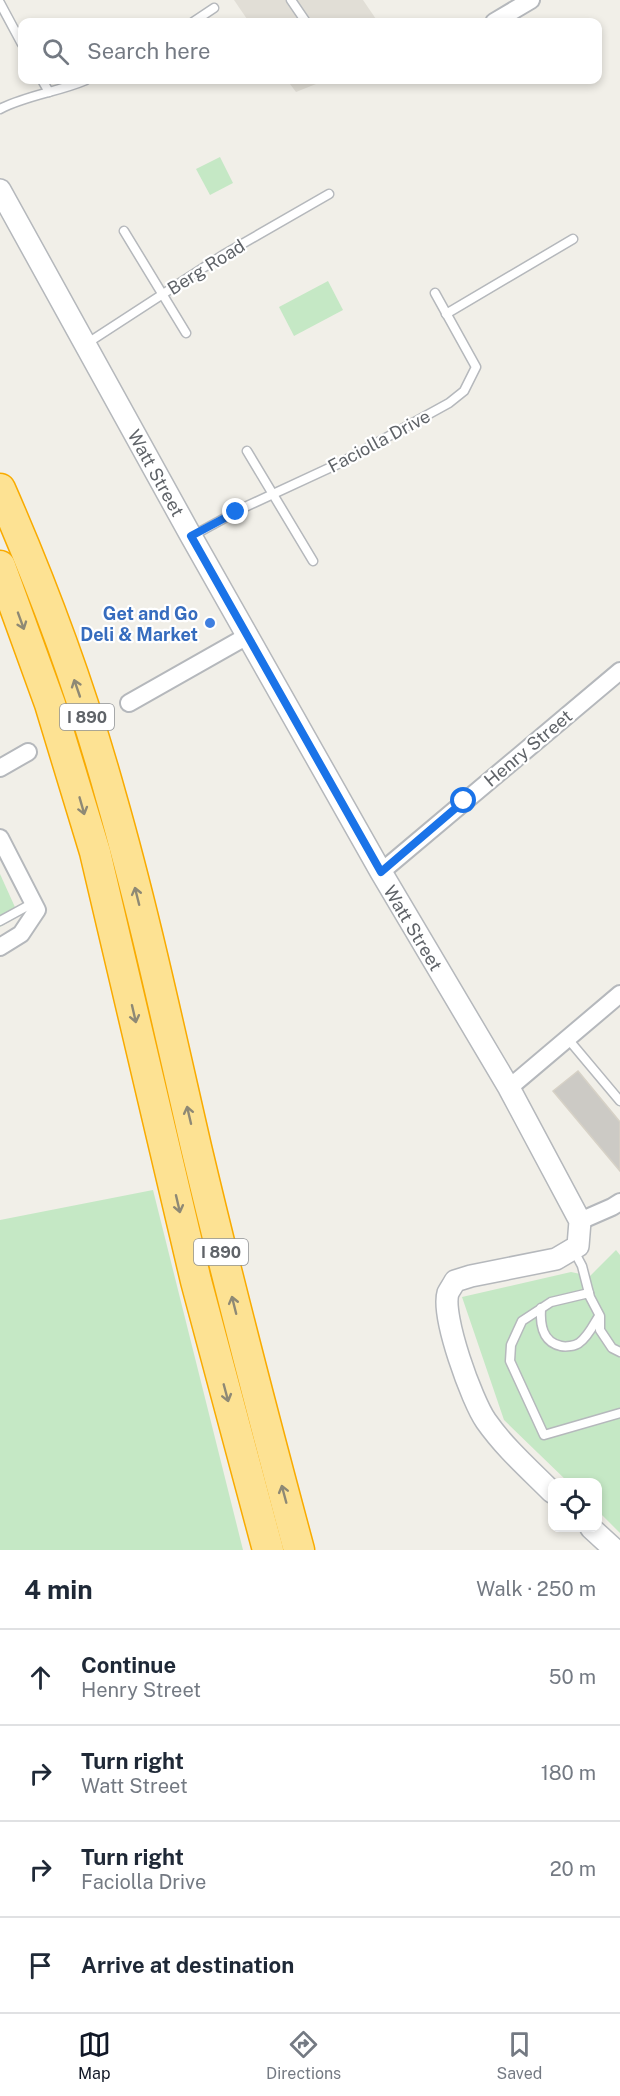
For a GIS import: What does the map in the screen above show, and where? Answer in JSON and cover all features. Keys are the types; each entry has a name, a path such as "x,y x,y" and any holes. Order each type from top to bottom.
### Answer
{"highway":[{"name":"I 890","path":"0,489 26,549 62,645 111,794 226,1274 299,1550"},
{"name":"I 890","path":"0,566 50,704 95,852 196,1281 268,1550"}],"street":[{"path":"501,18 531,0"},
{"name":"Watt Street","path":"0,189 191,536 381,872 508,1089 580,1221"},
{"path":"129,703 249,635"},
{"name":"Henry Street","path":"381,872 620,671"},
{"path":"0,768 28,752"},
{"path":"0,838 37,910 21,934 0,947"},
{"path":"508,1089 620,994"},
{"path":"548,1488 514,1456 485,1419 458,1358 449,1324 447,1295 455,1281 556,1259 578,1246 580,1221 620,1202"},
{"path":"596,1532 615,1550"}],"lane":[{"path":"291,0 303,18"},
{"path":"0,3 18,37"},
{"path":"199,18 214,8"},
{"path":"44,84 49,92"},
{"path":"0,109 13,102 76,84"},
{"name":"Berg Road","path":"86,345 224,255 329,194"},
{"path":"124,231 186,333"},
{"path":"446,314 573,239"},
{"name":"Faciolla Drive","path":"191,536 272,494 340,463 449,403 464,391 476,367 435,293"},
{"path":"247,451 313,561"},
{"path":"0,921 33,903"},
{"path":"568,1039 620,1101"},
{"path":"573,1249 582,1266 589,1293 600,1316 600,1330 612,1348 620,1352"},
{"path":"589,1293 551,1302 522,1321 511,1345 510,1361 544,1436 620,1413"},
{"path":"542,1308 541,1320 544,1334 552,1343 565,1347 579,1343 600,1316"}],"shaded area":[{"path":"234,0 363,0 375,18 246,18"},
{"path":"290,84 316,84 296,92"}],"green space":[{"path":"220,157 233,183 210,195 196,169"},
{"path":"328,281 343,310 294,336 279,307"},
{"path":"0,874 19,916 0,927"},
{"path":"153,1190 243,1550 0,1550 0,1220"},
{"path":"616,1250 620,1255 620,1533 602,1515 602,1478 564,1478 504,1420 462,1297 571,1272 590,1276"}],"building":[{"path":"578,1071 620,1122 620,1171 553,1091"}],"place":[{"name":"Get and Go Deli & Market","path":"210,623"}],"route":[{"path":"236,512 191,536 381,872 464,801"}]}
